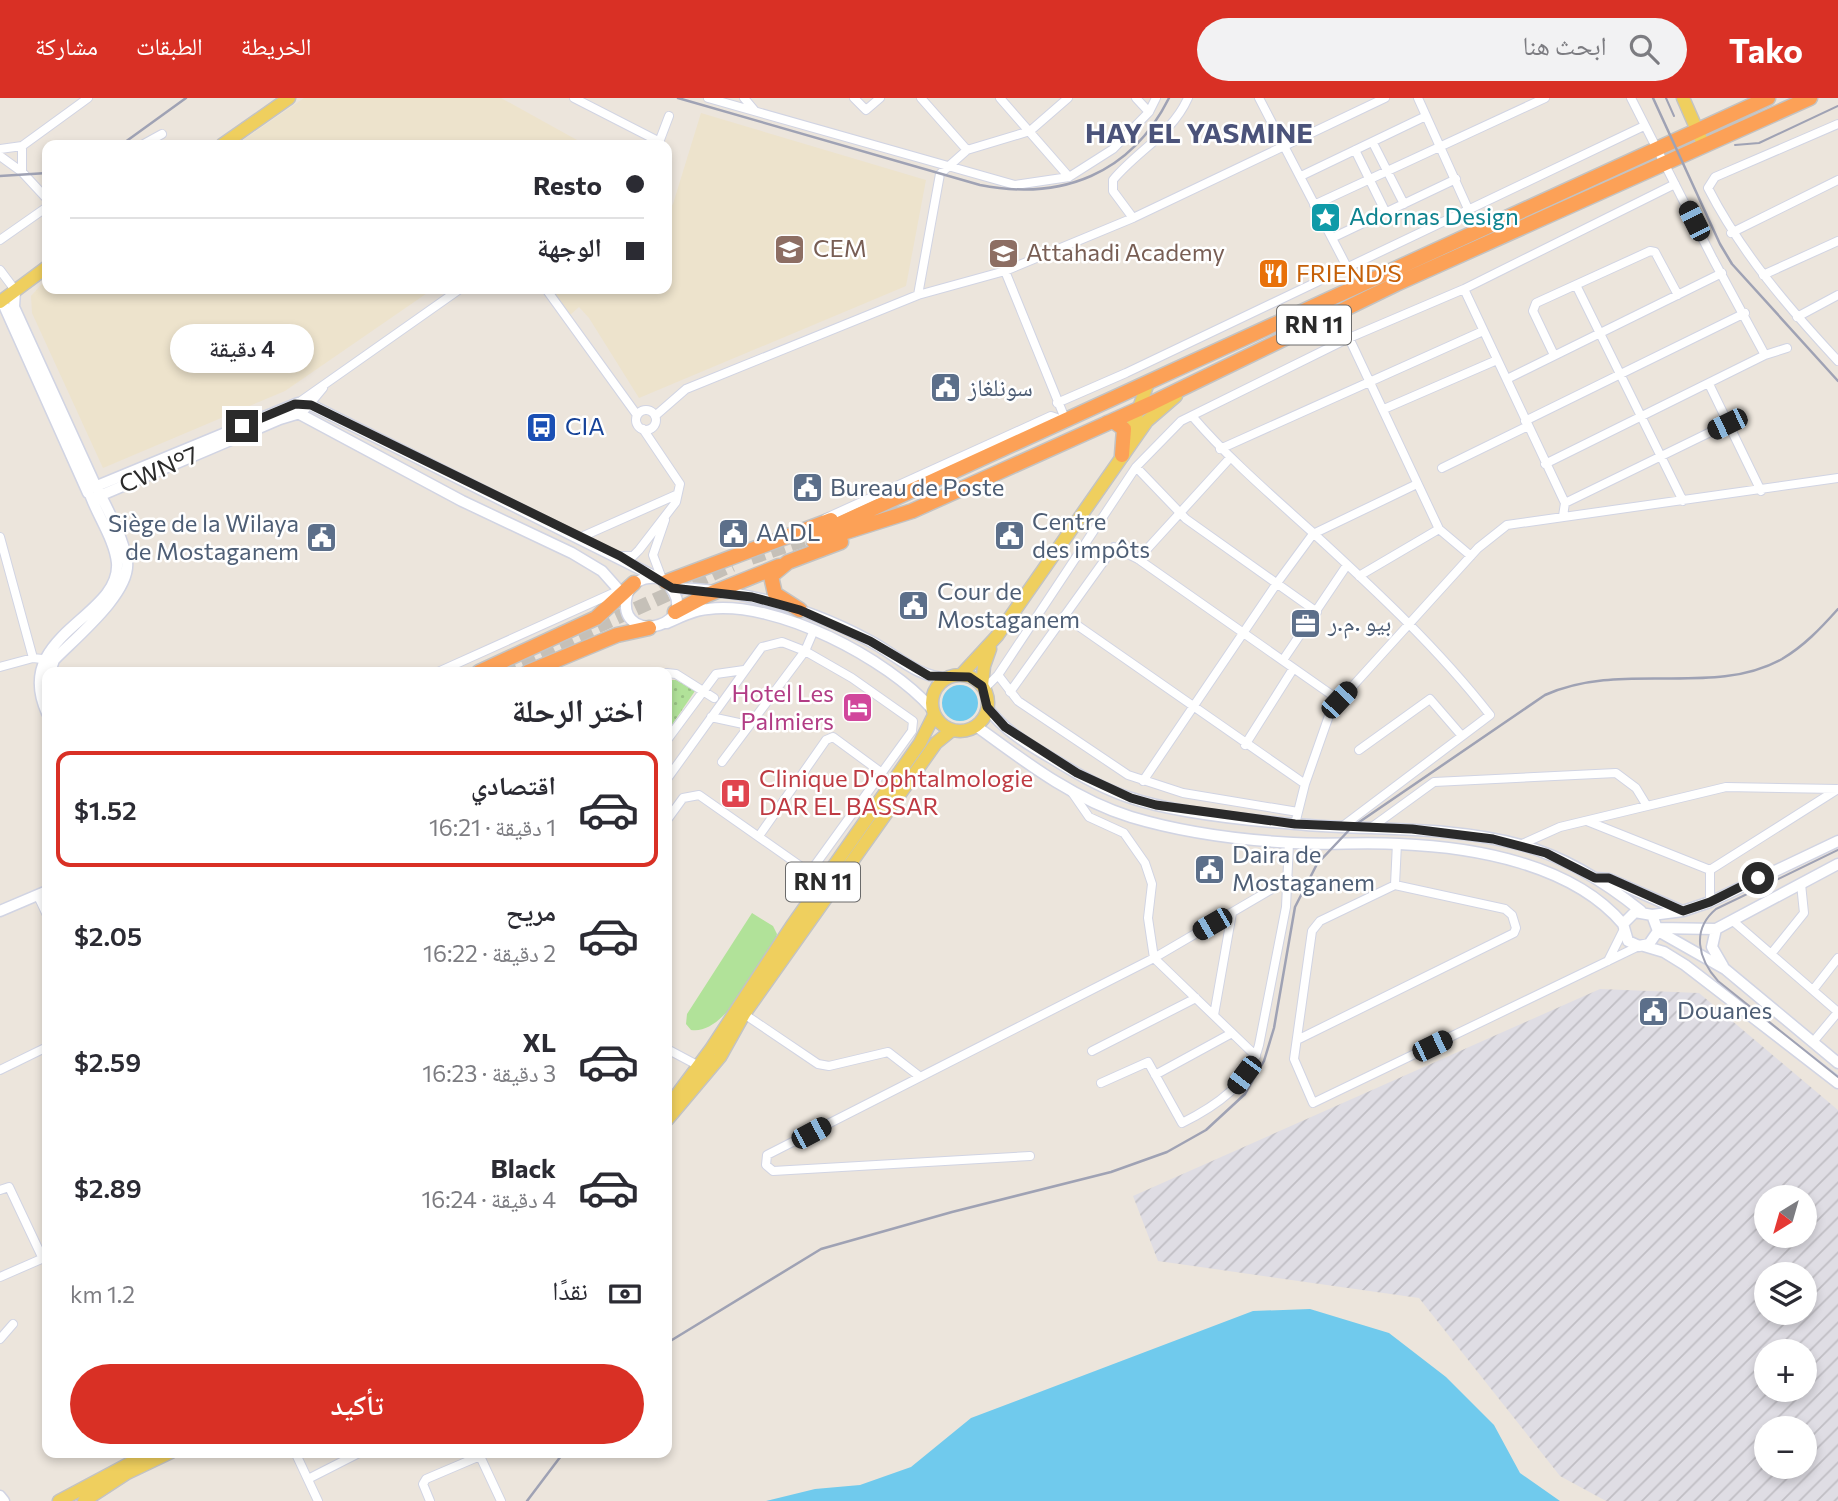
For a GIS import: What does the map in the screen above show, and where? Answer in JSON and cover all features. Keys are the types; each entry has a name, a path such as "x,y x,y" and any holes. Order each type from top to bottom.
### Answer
{"highway":[{"name":"RN 11","path":"813,534 884,506 1768,98"},
{"name":"RN 11","path":"813,534 912,511 1192,384 1396,284 1810,98"},
{"path":"1102,424 1114,421 1124,429 1122,455"},
{"path":"675,612 718,591 912,511"},
{"path":"665,582 813,534"},
{"path":"781,566 771,576 772,587 779,598 800,610"},
{"path":"490,667 596,618 626,591"},
{"path":"540,667 617,635 649,628"}],"main road":[{"path":"229,140 289,98"},
{"path":"1683,98 1704,146"},
{"path":"1,302 42,271"},
{"path":"15,290 14,307 95,492 115,554 116,572 108,590 44,659 38,683 42,696"},
{"name":"CWN°7","path":"1,302 95,492 300,411"},
{"path":"1122,455 1148,383"},
{"path":"626,591 641,579 718,591 800,610 870,641 922,673 947,678 961,675 997,636 1147,421 1192,384"},
{"path":"300,411 620,556 665,582 676,596 675,612 665,624"},
{"path":"300,411 572,553 626,591 629,615 641,626 649,628 665,624 699,610 729,608 770,616 814,630 875,662 915,690 952,730 976,726 987,707"},
{"path":"997,636 984,666 983,688 987,707 1005,727 1047,756 1107,789 1156,805 1295,824 1466,834 1520,845 1553,856 1595,878 1647,912"},
{"path":"44,659 48,667"},
{"path":"961,675 983,688"},
{"path":"933,712 933,694 947,678"},
{"name":"RN 11","path":"672,1102 920,743 933,712"},
{"path":"976,726 1071,791 1139,819 1289,843 1397,844 1472,851 1525,866 1595,898 1623,927 1628,941 1664,952 1685,965 1838,1083"},
{"name":"RN 11","path":"672,1114 720,1057 744,1014 936,743 952,730"},
{"path":"1623,927 1630,914 1683,911 1710,902 1838,841"},
{"path":"1658,929 1716,929 1838,864"},
{"path":"1595,878 1609,878 1683,911"},
{"path":"0,911 42,893"},
{"path":"1642,895 1647,912 1658,929 1725,969 1838,1063"},
{"path":"1642,946 1654,940 1658,929"},
{"path":"1716,929 1712,947 1725,969"},
{"path":"59,1501 137,1460"},
{"path":"84,1501 127,1473 137,1460"},
{"path":"0,1496 4,1501"}],"street":[{"path":"0,149 22,146 88,98"},
{"path":"574,98 652,140"},
{"path":"708,98 1016,185 1069,177 1113,149 1149,112 1156,98"},
{"path":"744,98 755,111"},
{"path":"854,98 866,110 880,98"},
{"path":"921,98 967,150"},
{"path":"1000,98 1069,177"},
{"path":"918,295 940,174 967,150 1030,131 1068,98"},
{"path":"1136,98 1149,112"},
{"path":"1133,218 1113,191 1113,180 1124,166 1168,130 1188,98"},
{"path":"1259,98 1347,267"},
{"path":"643,429 654,427 655,416 685,389 918,295 1005,271 1133,218 1385,98"},
{"path":"1418,98 1469,211"},
{"path":"1314,205 1545,98"},
{"path":"1631,98 1765,355"},
{"path":"660,140 668,116"},
{"path":"1301,176 1426,116"},
{"path":"1838,124 1710,181 1708,188 1731,233 1797,317 1838,361"},
{"path":"1057,402 1469,211 1644,126"},
{"path":"151,140 162,134"},
{"path":"1373,143 1404,204"},
{"path":"22,146 22,172"},
{"path":"1355,150 1386,213"},
{"path":"0,156 22,172 42,194"},
{"path":"1332,238 1456,179"},
{"path":"1731,233 1838,180"},
{"path":"983,688 998,675 1136,467 1160,439 1192,416 1349,338 1464,289 1675,184"},
{"path":"0,240 42,211"},
{"path":"1763,275 1838,241"},
{"path":"1554,355 1534,306 1576,285 1653,251 1678,295"},
{"path":"0,270 15,290"},
{"path":"1005,271 1066,421"},
{"path":"1507,379 1722,273"},
{"path":"1576,285 1682,500"},
{"path":"1464,289 1565,503 1563,516"},
{"path":"300,411 327,383 453,294"},
{"path":"550,294 637,415 637,424 680,484 676,502 666,517 633,556 620,556"},
{"path":"1797,317 1838,295"},
{"path":"1442,468 1745,313"},
{"path":"1220,449 1483,331"},
{"path":"1349,338 1439,529 1471,556"},
{"path":"1545,464 1765,355 1787,348"},
{"path":"1384,410 1497,360"},
{"path":"1709,383 1761,491"},
{"path":"637,415 644,410 655,416"},
{"path":"813,534 888,487 1051,416 1066,421"},
{"path":"1192,416 1220,449 1410,624 1460,677 1490,715 1343,826"},
{"path":"1565,503 1727,424"},
{"path":"1138,559 1230,458"},
{"path":"1136,467 1180,513 1317,612"},
{"path":"1295,824 1305,784 1331,709 1471,556 1507,525 1838,478"},
{"path":"1143,781 1313,534 1417,484"},
{"path":"579,538 676,495"},
{"path":"665,582 653,555 666,517"},
{"path":"1359,576 1439,529"},
{"path":"0,537 44,659 0,667"},
{"path":"1010,692 1114,547 1138,559 1339,700"},
{"path":"1283,660 1347,565"},
{"path":"450,667 626,591"},
{"path":"1064,616 1305,784"},
{"path":"722,762 805,651 814,630"},
{"path":"672,772 744,670 762,647 772,642 782,642 805,651 852,678 913,721 912,732 810,872"},
{"path":"1245,744 1293,669"},
{"path":"672,733 720,671 744,670"},
{"path":"672,674 714,698"},
{"path":"998,675 1018,701 1117,769 1143,781 1182,793 1298,812"},
{"path":"1359,750 1430,699 1462,736"},
{"path":"711,717 748,725"},
{"path":"759,836 826,740 833,737 882,773"},
{"path":"1372,827 1434,782 1616,773 1636,788 1647,806"},
{"path":"1520,845 1548,832 1726,786 1838,789"},
{"path":"1710,870 1838,789"},
{"path":"1071,791 1089,817 1124,833 1145,863 1152,884 1148,918 1154,958 1256,1056"},
{"path":"672,813 683,798 694,794 823,882"},
{"path":"1587,821 1710,870"},
{"path":"1101,1083 1148,1062 1182,1123 1216,1106 1230,1093 1256,1056 1286,907 1289,843"},
{"path":"1395,885 1397,844"},
{"path":"1710,870 1710,902"},
{"path":"1030,1156 773,1171 766,1165 768,1155 1154,958 1289,878"},
{"path":"1771,954 1804,913 1801,884"},
{"path":"1297,1040 1514,933 1516,928 1512,915 1505,909 1395,885 1320,921 1312,931 1294,1059 1313,1103 1642,946"},
{"path":"1213,1014 1232,913"},
{"path":"1733,921 1838,1012 1813,1042"},
{"path":"1606,964 1623,927"},
{"path":"1812,989 1838,958"},
{"path":"1092,1051 1196,998"},
{"path":"744,1014 818,1064 829,1066 888,1052 919,1076"},
{"path":"1155,1075 1232,1033"},
{"path":"0,1070 42,1049"},
{"path":"672,1052 699,1066"},
{"path":"0,1190 9,1187 42,1252"},
{"path":"0,1276 42,1259"},
{"path":"0,1339 13,1324"},
{"path":"298,1458 318,1501"},
{"path":"308,1479 349,1458"},
{"path":"430,1501 422,1484 426,1479 471,1458"},
{"path":"481,1458 501,1501"}],"shaded area":[{"path":"304,98 501,98 577,140 243,140"},
{"name":"CEM","path":"701,113 926,180 906,286 639,398 589,318 579,307 569,316 554,294 672,294 673,204"},
{"path":"42,284 42,294 426,294 285,391 103,468 32,313 31,296"},
{"path":"1600,989 1699,993 1838,1110 1838,1501 1606,1501 1560,1476 1419,1298 1158,1261 1133,1196"}],"green space":[{"path":"672,680 695,691 672,725"},
{"path":"752,913 773,926 777,934 775,941 728,1011 703,1029 691,1030 686,1024 687,1014"}],"water":[{"path":"960,685 972,691 978,703 972,715 960,721 948,715 942,703 948,691"},
{"path":"1310,1309 1389,1333 1446,1377 1494,1425 1520,1473 1560,1501 766,1501 815,1489 860,1485 911,1467 971,1418 1253,1311"}],"tunnel":[{"path":"751,558 812,537"},
{"path":"509,667 732,565"}],"tram line":[{"path":"1666,98 1674,116"},
{"path":"1735,145 1759,143 1838,106"},
{"path":"1838,850 1716,909 1708,917 1700,935 1702,954 1718,981 1838,1077"}],"railway":[{"path":"128,140 186,98"},
{"path":"678,98 980,185 1010,189 1066,185 1091,176 1114,163 1135,146 1169,98"},
{"path":"1653,98 1720,244 1732,264 1838,381"},
{"path":"0,176 42,173"},
{"path":"672,1340 821,1249 952,1212 1111,1172 1167,1152 1206,1130 1245,1094 1264,1061 1274,1028 1295,907 1317,864 1352,827 1545,695 1575,685 1605,680 1697,678 1755,670 1782,659 1798,648 1838,609"},
{"path":"527,1501 559,1458"}],"place":[{"name":"Adornas Design","path":"1326,217"},
{"name":"CEM","path":"790,249"},
{"name":"Attahadi Academy","path":"1003,253"},
{"name":"FRIEND'S","path":"1273,274"},
{"name":"سونلغاز","path":"945,388"},
{"name":"CIA","path":"542,427"},
{"name":"Bureau de Poste","path":"807,488"},
{"name":"AADL","path":"733,533"},
{"name":"Centre des impôts","path":"1009,536"},
{"name":"Siège de la Wilaya de Mostaganem","path":"322,538"},
{"name":"Cour de Mostaganem","path":"914,606"},
{"name":"بيو .م.ر","path":"1305,623"},
{"name":"Hotel Les Palmiers","path":"857,708"},
{"name":"Clinique D'ophtalmologie DAR EL BASSAR","path":"736,793"},
{"name":"Daira de Mostaganem","path":"1209,869"},
{"name":"Douanes","path":"1654,1011"}],"district":[{"name":"HAY EL YASMINE","path":"1199,133"}],"route":[{"path":"242,426 295,404 306,403 620,556 672,588 718,591 774,602 800,610 870,641 929,676 969,677 982,686 987,707 1005,727 1077,773 1131,798 1156,805 1295,824 1412,829 1493,839 1546,853 1595,878 1609,878 1658,903 1683,911 1710,902 1758,878"}]}
